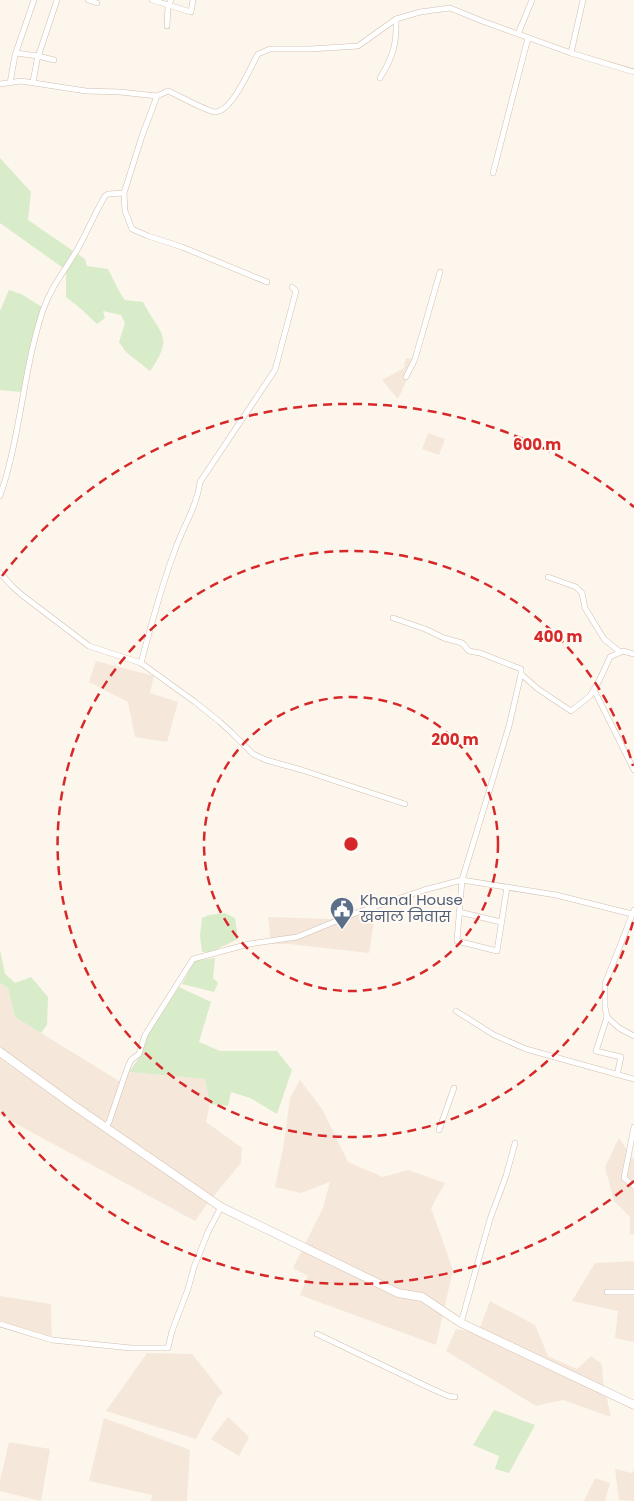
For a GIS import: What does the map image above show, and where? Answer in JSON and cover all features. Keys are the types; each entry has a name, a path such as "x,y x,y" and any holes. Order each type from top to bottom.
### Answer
{"street":[{"path":"10,83 16,53 34,0"},
{"path":"33,82 38,56 57,0"},
{"path":"88,0 97,3"},
{"path":"152,0 191,12 193,0"},
{"path":"167,26 168,6 171,0"},
{"path":"518,34 532,0"},
{"path":"570,53 583,0"},
{"path":"0,84 21,81 86,90 157,96 168,90 213,112 221,111 231,102 258,54 270,49 358,46 396,19 420,12 450,8 570,53 634,72"},
{"path":"380,78 388,65 397,39 396,19"},
{"path":"493,173 528,38"},
{"path":"16,53 54,60"},
{"path":"157,96 124,193 125,211 132,229 182,247 267,282"},
{"path":"0,496 10,463 38,330 52,288 76,250 105,196 108,194 124,193"},
{"path":"406,377 415,359 440,272"},
{"path":"141,663 163,582 198,494 200,482 275,370 296,291 292,287"},
{"path":"0,573 22,596 88,646 141,663 220,722 253,754 266,760 405,804"},
{"path":"548,577 576,587 582,593 585,608 604,639 620,652"},
{"path":"393,618 462,644 469,651 480,653 521,669 509,726 462,880 457,941 497,951 507,887"},
{"path":"521,674 538,689 571,711 590,696 610,657 623,651 634,654"},
{"path":"594,690 634,770"},
{"path":"105,1128 109,1122 131,1060 139,1054 145,1035 193,959 249,944 298,936 356,913 424,890 462,880 556,895 633,912 605,984 607,1017 596,1051 621,1057 617,1075"},
{"path":"459,912 501,922"},
{"path":"456,1011 494,1035 526,1049 634,1079"},
{"path":"607,1017 619,1028 634,1036"},
{"path":"0,1052 105,1128 220,1207 398,1293 422,1298 461,1323 634,1405"},
{"path":"439,1130 454,1088"},
{"path":"634,1127 624,1178 634,1186"},
{"path":"461,1323 490,1219 506,1176 515,1143"},
{"path":"0,1324 52,1340 131,1348 168,1348 194,1267 220,1207"},
{"path":"607,1292 634,1292"},
{"path":"317,1334 428,1387 455,1397"}],"shaded area":[{"path":"406,358 413,359 414,364 398,399 382,380 404,368"},
{"path":"428,433 445,439 439,455 422,449"},
{"path":"96,661 154,676 150,693 178,702 167,742 135,737 128,702 89,682"},
{"path":"377,903 369,953 289,944 271,944 268,917 330,919"},
{"path":"0,983 8,988 15,1017 119,1081 129,1072 205,1079 210,1104 206,1122 242,1148 241,1163 195,1221 0,1115"},
{"path":"300,1080 322,1109 348,1162 383,1177 408,1170 445,1183 431,1208 453,1270 436,1345 300,1295 308,1276 293,1268 323,1208 330,1182 301,1193 275,1187 283,1149 290,1098"},
{"path":"619,1138 634,1160 634,1235 630,1234 630,1217 614,1201 605,1167"},
{"path":"634,1261 634,1342 615,1338 618,1311 572,1301 595,1263"},
{"path":"0,1296 51,1304 52,1340 0,1323"},
{"path":"490,1301 535,1325 548,1356 577,1369 591,1356 602,1364 603,1381 611,1417 563,1400 536,1406 446,1351 456,1329 478,1333"},
{"path":"147,1353 192,1354 223,1393 218,1397 196,1439 106,1411"},
{"path":"228,1417 249,1437 239,1456 211,1439"},
{"path":"104,1418 190,1450 187,1501 151,1501 152,1495 89,1481"},
{"path":"9,1442 50,1449 41,1501 0,1491 0,1481"},
{"path":"615,1469 632,1473 634,1470 634,1501 619,1500"},
{"path":"595,1478 610,1483 605,1501 584,1501"}],"green space":[{"path":"0,158 31,192 28,220 85,259 87,266 108,269 125,300 143,302 162,335 163,342 158,359 150,371 126,352 119,342 125,323 121,315 103,311 105,318 97,324 66,297 66,270 0,223"},
{"path":"9,290 21,294 42,307 21,392 0,390 0,311"},
{"path":"225,913 235,918 238,939 211,952 202,952 200,936 202,918"},
{"path":"0,950 5,974 15,983 31,977 48,997 47,1025 41,1033 15,1017 8,988 0,983"},
{"path":"215,958 213,978 218,983 214,992 182,984 194,961"},
{"path":"179,987 211,1002 199,1042 220,1051 277,1051 292,1070 277,1114 250,1098 231,1092 228,1106 210,1104 205,1079 129,1072 141,1055 147,1036"},
{"path":"494,1410 535,1425 509,1473 495,1469 499,1456 473,1445"}],"place":[{"name":"Khanal House खनाल निवास","path":"342,930"}]}
